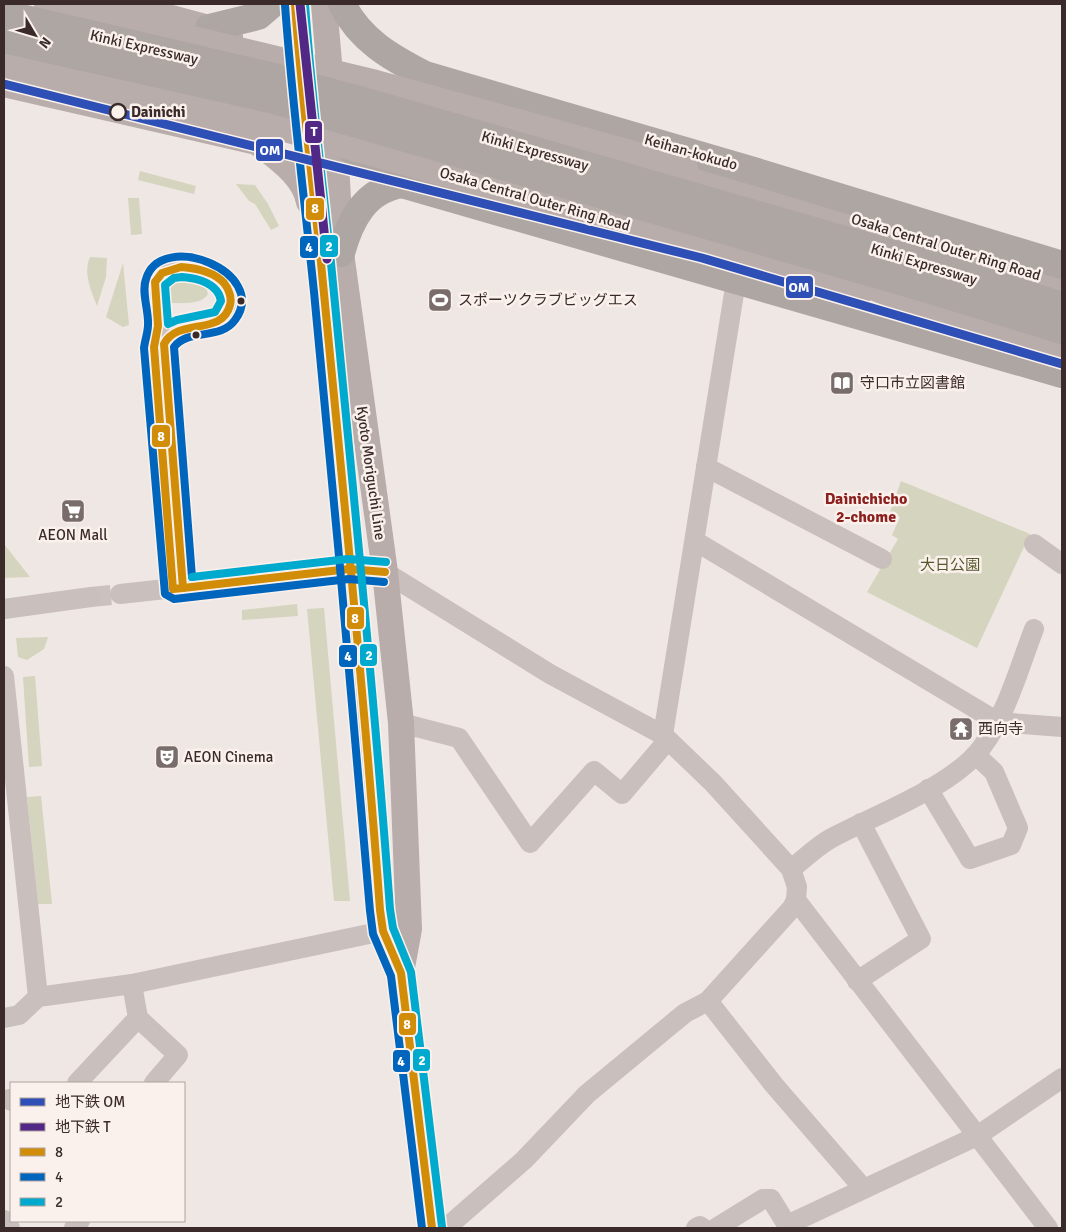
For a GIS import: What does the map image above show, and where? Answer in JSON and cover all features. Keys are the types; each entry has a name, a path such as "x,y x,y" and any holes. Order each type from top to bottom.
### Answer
{"highway":[{"path":"209,28 258,16 272,4"},
{"path":"295,4 319,106 361,157 402,184 736,281 857,305 1034,354 1062,374"},
{"name":"Keihan-kokudo","path":"342,4 359,30 373,44 387,55 425,75 858,212 1062,265"},
{"name":"Kinki Expressway","path":"4,14 344,96 938,267 1062,306"},
{"name":"Kinki Expressway","path":"4,39 283,102 1062,330"},
{"path":"319,106 369,70 387,69 425,75"},
{"path":"330,254 346,237 361,208 372,196 386,187 402,184"},
{"path":"938,267 1062,293"}],"main road":[{"path":"46,4 376,83 685,168 755,180"},
{"path":"120,4 209,28 269,54 319,106 362,135 815,264 952,325 1034,354 1062,351"},
{"name":"Kyoto Moriguchi Line","path":"324,4 319,106 349,569 366,726 383,931 401,973 432,1228"},
{"path":"4,27 319,106"},
{"path":"4,48 296,117 319,106 373,92 752,203 882,228"},
{"name":"Osaka Central Outer Ring Road","path":"4,60 268,124 661,234 857,305 952,325"},
{"path":"4,84 281,146 319,106"},
{"path":"257,142 284,162 307,191 330,254"},
{"name":"Osaka Central Outer Ring Road","path":"755,180 858,212 882,228 1062,284"},
{"name":"Kyoto Moriguchi Line","path":"330,254 384,572 401,724 410,929 401,973"}],"street":[{"path":"178,267 204,269 224,284 232,301 228,313 217,324 174,332 164,343 178,589 154,348 158,326 155,282 162,272 178,267"},
{"path":"401,724 459,738 530,844 594,771 622,794 665,738 736,281"},
{"path":"706,467 882,559"},
{"path":"695,541 998,722 1062,727"},
{"path":"1034,544 1062,564"},
{"path":"120,594 349,569 384,572 550,674 665,738 713,783 791,869 797,887 796,900 792,908 708,1001 685,1013 587,1094 524,1160 446,1228"},
{"path":"4,609 91,597"},
{"path":"791,869 828,840 928,789 960,769 976,755 998,722 1034,629"},
{"path":"4,676 38,997"},
{"path":"928,789 970,859 1011,845 1018,828 994,772 976,755"},
{"path":"857,981 921,939 862,823"},
{"path":"796,900 1048,1228"},
{"path":"4,1018 19,1015 38,997 132,984 383,931 410,929"},
{"path":"132,984 138,1018 178,1055 155,1082"},
{"path":"708,1001 774,1085 863,1188"},
{"path":"80,1082 138,1018"},
{"path":"716,1228 763,1198 771,1200 788,1227 863,1188 977,1136 1062,1078"},
{"path":"4,1220 10,1228"},
{"path":"696,1228 700,1226 703,1228"}],"green space":[{"path":"140,171 196,186 194,194 138,180"},
{"path":"236,184 255,185 268,204 279,226 271,230 255,204 249,201"},
{"path":"128,198 139,198 142,234 131,235"},
{"path":"90,257 107,258 106,277 97,306 90,288 87,269"},
{"path":"123,263 129,325 123,327 106,317"},
{"path":"186,279 196,281 205,287 208,294 205,298 191,303 170,303 166,300 167,286 175,280"},
{"name":"大日公園","path":"901,481 1030,534 977,648 867,592 898,539 892,535 900,517 890,512"},
{"path":"4,544 30,577 4,578"},
{"path":"297,604 298,616 242,620 242,610"},
{"path":"324,608 350,901 334,901 307,609"},
{"path":"48,637 44,649 27,660 18,657 16,638"},
{"path":"35,676 42,766 29,767 23,677"},
{"path":"41,796 52,904 38,904 27,797"}],"tunnel":[{"path":"91,597 120,594"}],"metro line":[{"name":"T","path":"300,4 327,259"},
{"name":"OM","path":"4,84 702,258 1062,364"}],"transit line":[{"name":"8","path":"295,4 303,102 321,263 352,586 380,910 383,931 401,973 432,1228"},
{"name":"2","path":"305,4 362,586 390,909 393,928 411,972 442,1227"},
{"name":"4","path":"285,5 329,447 370,911 373,934 391,976 422,1228"},
{"name":"4","path":"192,577 174,347 180,341 187,338 213,333 229,326 235,320 242,302 238,286 226,273 209,263 190,257 171,258 156,264 146,279 144,290 148,325 144,348 165,594 174,599 349,579 384,582"},
{"name":"8","path":"181,267 198,269 220,279 226,285 231,299 225,315 218,321 179,331 164,344 183,588 173,589 154,347 158,326 155,282 162,273 181,267"},
{"name":"2","path":"182,277 200,280 211,286 216,290 221,301 215,312 177,320 168,324 165,285 174,278 182,277"},
{"name":"2","path":"192,577 348,559 386,562"},
{"name":"8","path":"183,588 349,569 385,572"}],"place":[{"name":"Dainichi","path":"118,112"},
{"name":"スポーツクラブビッグエス","path":"440,300"},
{"name":"守口市立図書館","path":"842,383"},
{"name":"AEON Mall","path":"73,511"},
{"name":"西向寺","path":"961,729"},
{"name":"AEON Cinema","path":"167,757"}],"district":[{"name":"Dainichicho 2-chome","path":"866,508"}]}
